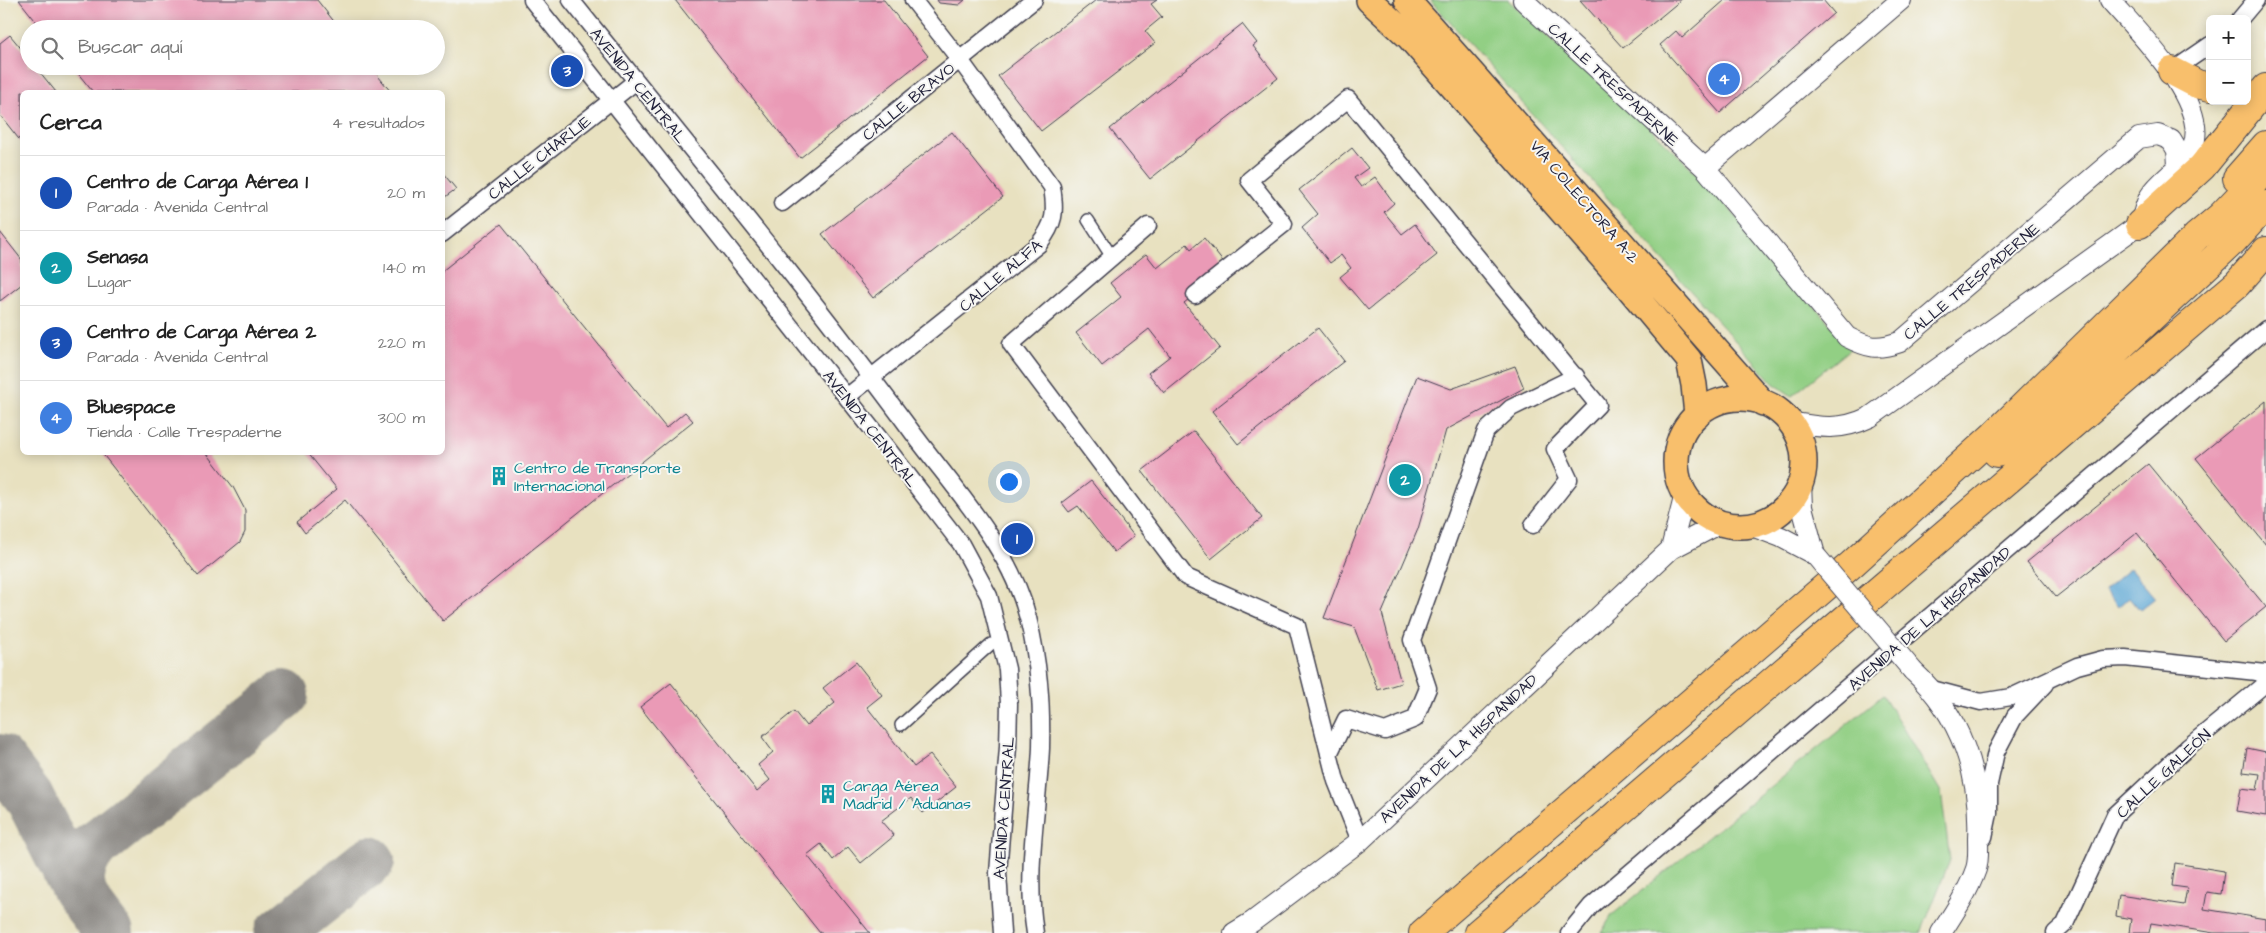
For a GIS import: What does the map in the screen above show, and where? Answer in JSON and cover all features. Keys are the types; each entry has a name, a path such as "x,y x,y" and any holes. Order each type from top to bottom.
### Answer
{"highway":[{"path":"2251,79 2266,66"},
{"path":"2172,71 2197,84 2199,94"},
{"path":"2140,224 2202,167 2266,88"},
{"path":"2238,123 2266,100"},
{"path":"2197,236 2210,207 2266,145"},
{"path":"1423,933 1852,564 1994,435 2197,236 2221,216 2266,168"},
{"path":"1852,564 2045,417 2233,241 2266,206"},
{"path":"2237,284 2266,250"},
{"path":"1478,933 2237,284 2266,262"}],"main road":[{"name":"VÍA COLECTORA A-2","path":"1369,0 1409,37 1611,267 1689,360 1697,415"},
{"name":"VÍA COLECTORA A-2","path":"1407,0 1763,403"},
{"path":"1728,399 1746,399 1763,403 1778,410 1790,422 1798,435 1803,451 1804,467 1801,483 1789,503 1771,518 1749,525 1721,523 1707,516 1694,506 1685,494 1678,478 1676,461 1679,444 1686,428 1697,415 1712,405 1728,399"}],"street":[{"name":"AVENIDA CENTRAL","path":"532,0 848,396 961,544 989,596 1006,668 1009,704 1008,747 998,873 1002,933"},
{"name":"AVENIDA CENTRAL","path":"572,0 873,378 1000,551 1010,568 1027,614 1039,665 1041,704 1040,749 1031,862 1032,912 1035,933"},
{"name":"CALLE ALFA","path":"848,396 1039,244 1049,232 1054,218 1055,207 1052,188 960,60 913,0"},
{"name":"CALLE BRAVO","path":"782,203 1034,0"},
{"name":"CALLE TRESPADERNE","path":"1523,0 1705,168 1847,337 1866,346 1884,348 1900,342 2139,138 2158,135 2171,140 2177,150 2178,165"},
{"path":"1705,168 1902,0"},
{"path":"2110,0 2172,71 2206,48"},
{"path":"2243,15 2256,0"},
{"name":"CALLE CHARLIE","path":"445,232 636,80"},
{"path":"1790,422 1819,427 1851,426 1870,417 2140,224 2150,196 2193,147 2199,94"},
{"path":"1195,295 1284,224 1250,180 1348,99 1598,405 1554,449 1569,479 1533,525"},
{"path":"1088,220 1112,257"},
{"path":"1148,226 1012,344 1186,577 1297,626 1336,781 1360,841"},
{"name":"AVENIDA DE LA HISPANIDAD","path":"1569,933 1591,906 2266,329"},
{"path":"1329,754 1346,719 1385,731 1415,719 1428,688 1412,640 1486,431 1511,408 1576,376"},
{"path":"1801,483 1802,507 1815,555"},
{"path":"1671,549 1685,494"},
{"name":"AVENIDA DE LA HISPANIDAD","path":"1234,933 1252,922 1360,841 1671,549 1721,523"},
{"path":"1749,525 1781,537 1815,555 1912,671 1932,688 1960,733 1975,776 1980,812 1977,868"},
{"path":"901,725 991,644"},
{"path":"1932,688 1981,702 2011,697 2051,677 2103,659 2124,658 2266,674"},
{"path":"1912,671 1950,738 1964,778 1969,813 1964,896"},
{"path":"1941,933 1964,896 1977,868 1989,813 1989,784 1996,752 2015,716 2051,677"},
{"name":"CALLE GALEÓN","path":"2055,933 2065,924 2115,815 2188,747 2266,683"},
{"path":"1586,933 1591,906"}],"green space":[{"path":"1430,0 1508,0 1652,130 1705,181 1851,348 1792,396 1773,383"},
{"path":"1883,695 1941,792 1950,860 1921,933 1601,933 1612,915"}],"water":[{"path":"2130,568 2155,598 2140,610 2129,597 2118,607 2104,590"}],"building":[{"path":"19,0 317,0 333,20 35,20"},
{"path":"675,0 884,0 928,56 800,158"},
{"path":"937,0 965,0 959,5 939,3"},
{"path":"1096,0 1157,0 1151,4 1162,17 1145,31 1155,43 1041,131 998,76"},
{"path":"1580,0 1681,0 1623,48"},
{"path":"1725,0 1823,0 1834,13 1720,113 1660,45 1676,31 1682,38"},
{"path":"1242,24 1257,43 1253,46 1278,78 1150,179 1110,129"},
{"path":"10,35 20,47 20,75 42,75 54,90 20,90 20,140 0,115 0,43"},
{"path":"79,75 377,75 389,90 91,90"},
{"path":"952,132 1003,197 873,298 822,234"},
{"path":"1352,148 1368,168 1354,178 1361,187 1375,177 1394,203 1384,212 1402,234 1415,224 1437,255 1368,310 1340,277 1351,268 1341,255 1330,263 1302,228 1318,214 1299,190"},
{"path":"445,176 456,189 445,197"},
{"name":"Centro de Transporte Internacional","path":"501,224 666,428 685,412 693,421 443,621 345,500 305,533 297,522 337,489 309,455 445,455 445,269"},
{"path":"0,232 20,257 20,286 0,301"},
{"path":"1204,238 1228,268 1184,303 1220,348 1164,393 1148,373 1170,356 1149,329 1102,366 1076,333 1121,297 1110,283 1146,254 1157,268 1187,244 1191,249"},
{"path":"1318,328 1344,361 1238,444 1212,411"},
{"path":"1515,366 1524,388 1446,430 1418,529 1382,613 1401,683 1378,690 1354,627 1324,618 1417,376 1451,389"},
{"path":"2266,401 2266,545 2196,458"},
{"path":"1194,431 1262,518 1211,559 1142,471"},
{"path":"103,455 208,455 233,487 245,510 245,532 240,542 198,576"},
{"path":"2148,464 2266,607 2224,641 2137,533 2056,597 2027,562"},
{"path":"1091,481 1134,536 1114,552 1078,506 1069,512 1062,503"},
{"name":"Carga Aérea Madrid / Aduanas","path":"856,662 882,695 867,707 914,767 930,755 956,787 923,813 911,798 881,821 894,836 861,863 848,847 833,860 821,844 807,855 870,933 820,933 640,707 671,683 757,791 770,780 758,765 773,752 762,737 794,711 806,726 835,703 823,688"},
{"path":"2247,748 2266,752 2266,816 2237,811 2241,788 2257,790 2260,774 2243,772"},
{"path":"2175,863 2224,871 2221,894 2207,892 2204,909 2266,919 2266,933 2214,933 2151,923 2149,933 2129,933 2131,919 2116,916 2119,895 2184,905 2187,888 2172,886"}],"taxiway":[{"path":"86,903 81,889 80,875 91,849 284,695"},
{"path":"0,759 29,797 76,889 109,933"},
{"path":"279,933 370,861"}],"place":[{"name":"Centro de Carga Aérea 2","path":"567,71"},
{"name":"Bluespace","path":"1724,79"},
{"name":"Centro de Transporte Internacional","path":"499,476"},
{"name":"Senasa","path":"1405,480"},
{"name":"Centro de Carga Aérea 1","path":"1017,539"},
{"name":"Carga Aérea Madrid / Aduanas","path":"828,794"}]}
